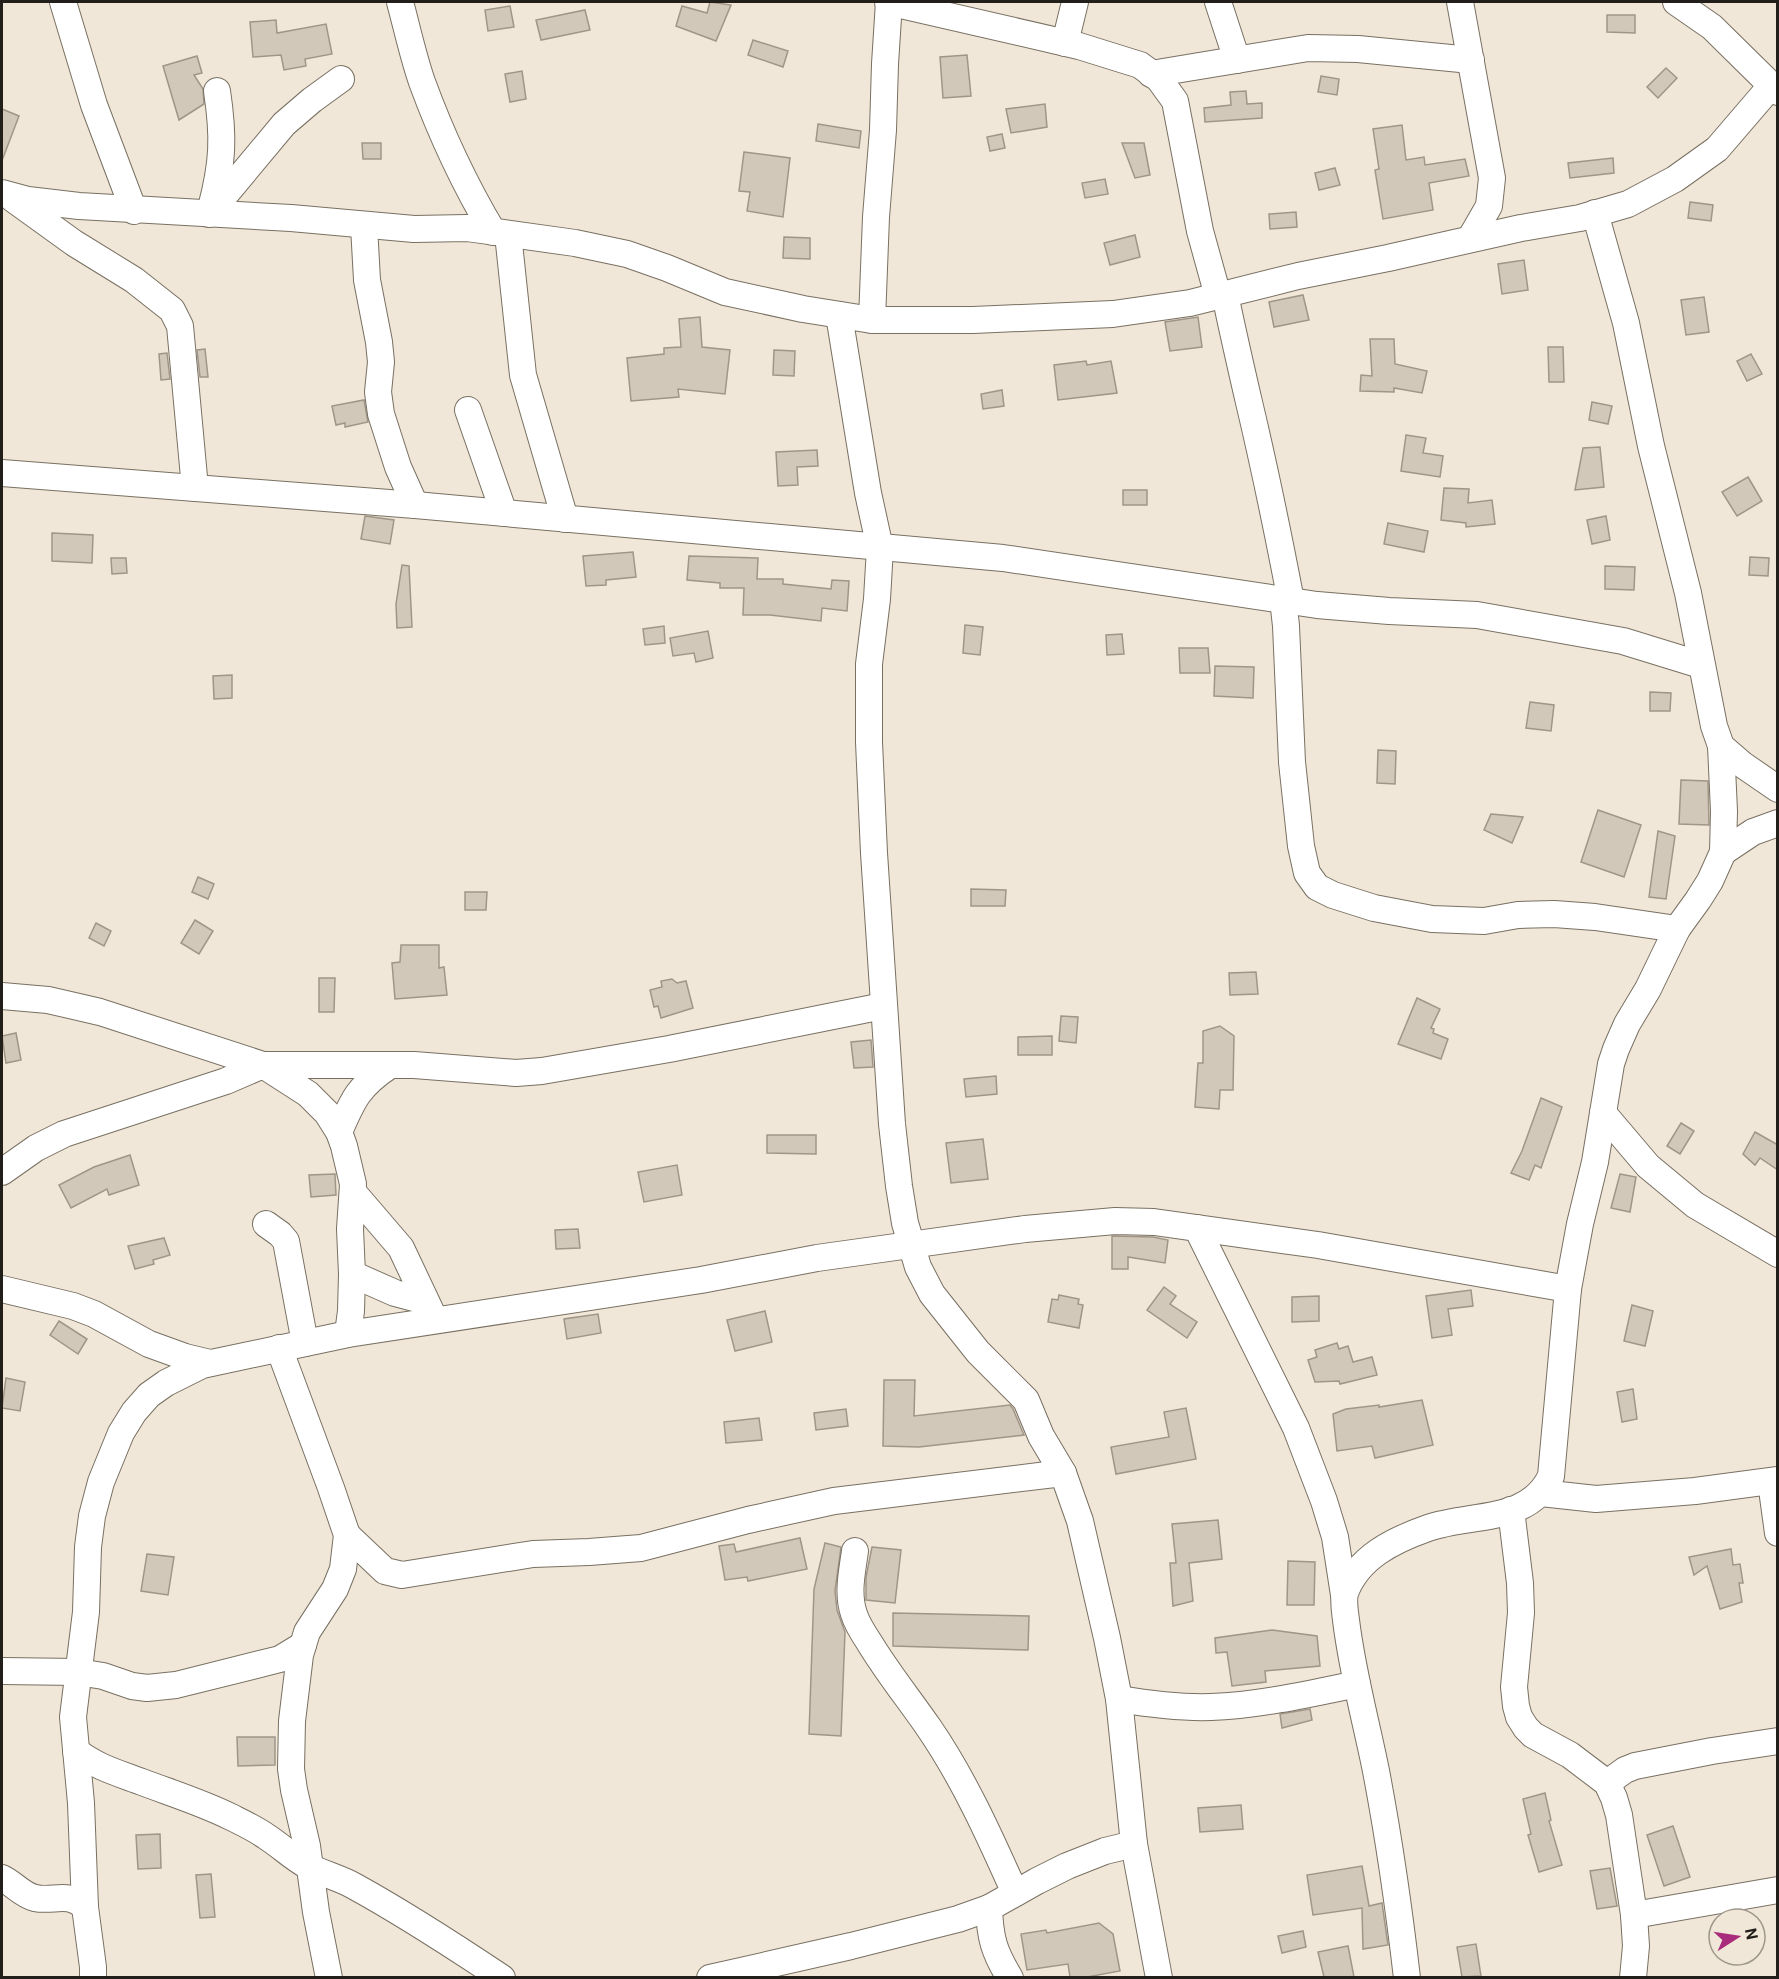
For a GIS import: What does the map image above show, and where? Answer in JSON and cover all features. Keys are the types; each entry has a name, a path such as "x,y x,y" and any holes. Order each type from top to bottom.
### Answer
{"street":[{"path":"63,2 94,105 134,211"},
{"path":"400,2 422,81 455,161 474,200 501,233 523,375 565,519"},
{"path":"872,320 889,2 1065,43 1140,65 1159,80 1175,101 1200,231 1222,295 1249,398 1278,532 1287,600 1286,626 1292,762 1301,846 1307,873 1317,887 1333,895 1374,908 1432,919 1484,921 1518,915 1554,914 1595,917 1677,929"},
{"path":"1065,43 1075,2"},
{"path":"1218,2 1237,60"},
{"path":"1460,2 1492,178 1489,206 1470,239"},
{"path":"3,193 36,201 134,211 291,219 414,229 467,228 575,243 627,254 725,292 803,309 872,320 973,320 1113,314 1190,303 1298,276 1595,213 1628,204 1675,179 1717,150 1774,89 1712,27 1676,2"},
{"path":"1151,74 1308,48 1358,49 1471,60"},
{"path":"209,214 284,124 341,79"},
{"path":"209,214 223,144 218,91"},
{"path":"3,193 74,243 134,280 176,315 180,326 195,488"},
{"path":"1344,1595 1362,1565 1386,1547 1440,1524 1500,1514 1532,1501 1541,1493 1551,1476 1568,1289 1595,1162 1608,1078 1616,1048 1677,929 1710,881 1722,852 1724,811 1721,746 1714,726 1688,593 1651,447 1626,323 1595,213"},
{"path":"364,226 368,280 381,355 378,392 380,404 392,448 415,505"},
{"path":"839,315 868,494 880,548 877,599 869,664 869,742 883,1006 898,1186 911,1245 918,1267 932,1294 978,1352 1026,1400 1041,1436 1063,1473 1080,1521 1119,1699 1134,1844 1159,1977"},
{"path":"468,410 504,513"},
{"path":"2,473 415,505 1003,558 1287,600 1389,611 1477,615 1623,641 1701,665"},
{"path":"1721,746 1743,765 1778,789"},
{"path":"1722,852 1753,832 1778,823"},
{"path":"2,996 48,1000 86,1008 263,1065 308,1094 327,1113 339,1132 350,1165 353,1192 350,1229 351,1311 348,1334"},
{"path":"2,1172 36,1148 64,1134 241,1075 263,1065 441,1066 516,1073 564,1069 883,1006"},
{"path":"339,1132 352,1102 361,1089 372,1077 389,1066"},
{"path":"1603,1113 1648,1166 1695,1205 1778,1254"},
{"path":"353,1192 401,1248 430,1310"},
{"path":"93,1977 85,1907 81,1803 73,1717 86,1612 88,1547 92,1516 101,1482 121,1433 149,1395 185,1372 210,1363 348,1334 430,1310 701,1280 818,1258 1025,1229 1115,1221 1154,1222 1318,1245 1568,1289"},
{"path":"266,1224 286,1241 305,1343"},
{"path":"1197,1228 1296,1428 1335,1537 1347,1631 1389,1846 1407,1977"},
{"path":"352,1274 430,1310"},
{"path":"2,1289 73,1306 94,1314 149,1344 185,1358 210,1363"},
{"path":"279,1348 347,1535 345,1558 335,1589 307,1632 294,1694 291,1769 329,1977"},
{"path":"347,1535 382,1569 390,1574 402,1575 533,1554 641,1548 739,1522 834,1501 1063,1473"},
{"path":"1541,1493 1596,1499 1774,1481 1778,1533"},
{"path":"1511,1510 1520,1583 1521,1613 1514,1687 1516,1706 1519,1717 1533,1735 1570,1755 1607,1783 1614,1798 1619,1815 1634,1915 1636,1946 1633,1977"},
{"path":"855,1551 851,1595 856,1620 954,1767 992,1840 1015,1893"},
{"path":"2,1671 78,1672 103,1676 132,1686 160,1687 280,1659 303,1645"},
{"path":"1119,1699 1163,1706 1210,1707 1286,1698 1357,1684"},
{"path":"1607,1783 1635,1766 1778,1741"},
{"path":"76,1751 103,1768 228,1816 269,1838 310,1867 352,1885 388,1905 502,1977"},
{"path":"710,1977 873,1941 958,1919 989,1908 1067,1866 1105,1851 1134,1844"},
{"path":"2,1878 35,1898 68,1898 85,1907"},
{"path":"1634,1915 1778,1890"},
{"path":"989,1908 989,1932 992,1944 998,1959 1011,1977"}],"building":[{"path":"710,2 731,5 716,41 676,26 682,6 707,13"},
{"path":"510,6 514,27 488,31 485,10"},
{"path":"585,10 590,30 541,40 536,20"},
{"path":"1607,15 1635,15 1635,33 1607,32"},
{"path":"276,20 277,33 326,24 332,54 305,59 306,66 284,70 281,55 253,57 250,22"},
{"path":"753,40 788,51 783,67 748,55"},
{"path":"967,55 971,96 943,98 940,57"},
{"path":"197,56 202,73 194,75 203,89 204,104 179,120 163,66"},
{"path":"1666,68 1677,78 1658,98 1647,87"},
{"path":"522,71 526,99 510,102 505,74"},
{"path":"1321,76 1339,79 1337,95 1318,92"},
{"path":"1246,91 1247,104 1262,103 1262,118 1205,122 1204,108 1231,105 1230,92"},
{"path":"1045,104 1047,127 1011,133 1006,109"},
{"path":"2,109 19,116 3,158 2,157"},
{"path":"818,124 861,131 859,148 816,141"},
{"path":"1402,125 1406,160 1424,157 1425,165 1465,159 1469,176 1429,183 1433,210 1383,219 1375,170 1379,169 1373,129"},
{"path":"1002,134 1005,148 990,151 987,137"},
{"path":"362,143 381,143 381,159 363,159"},
{"path":"1122,143 1144,143 1150,175 1135,178"},
{"path":"744,152 790,158 783,217 747,211 750,192 739,191"},
{"path":"1613,158 1614,173 1570,178 1568,163"},
{"path":"1335,168 1340,185 1319,190 1315,173"},
{"path":"1105,179 1108,194 1085,198 1082,183"},
{"path":"1690,202 1713,205 1711,221 1688,218"},
{"path":"1296,212 1297,227 1270,229 1269,214"},
{"path":"1135,235 1140,257 1110,265 1104,243"},
{"path":"784,237 810,238 810,259 783,258"},
{"path":"1524,260 1528,290 1502,294 1498,264"},
{"path":"1303,295 1309,320 1274,327 1269,302"},
{"path":"1704,297 1709,332 1686,335 1681,300"},
{"path":"700,317 702,347 730,350 725,394 678,389 679,397 631,401 627,358 664,354 664,348 681,347 679,319"},
{"path":"1198,317 1202,347 1170,351 1165,322"},
{"path":"1370,339 1394,339 1395,364 1427,371 1422,393 1394,388 1394,392 1360,391 1361,375 1372,376"},
{"path":"1548,347 1563,347 1564,382 1549,382"},
{"path":"205,349 208,377 200,377 197,350"},
{"path":"774,350 795,351 794,376 773,375"},
{"path":"167,353 170,379 161,380 159,354"},
{"path":"1751,354 1762,374 1747,381 1737,361"},
{"path":"1086,361 1087,365 1111,361 1117,393 1058,400 1054,365"},
{"path":"1002,390 1004,406 983,409 981,394"},
{"path":"364,400 368,422 345,427 345,423 336,425 332,406"},
{"path":"1592,402 1612,406 1608,424 1589,420"},
{"path":"1406,435 1426,438 1423,453 1443,456 1440,477 1401,471"},
{"path":"1600,447 1604,487 1575,490 1583,448"},
{"path":"817,450 818,466 797,467 798,485 778,486 776,452"},
{"path":"1748,477 1762,501 1737,516 1722,492"},
{"path":"1444,488 1469,489 1468,503 1492,500 1495,524 1466,527 1466,523 1441,520"},
{"path":"1123,490 1147,490 1147,505 1123,505"},
{"path":"365,516 394,520 390,544 361,539"},
{"path":"1606,516 1610,540 1592,544 1587,520"},
{"path":"1388,523 1428,531 1424,552 1384,544"},
{"path":"52,533 93,535 92,563 52,561"},
{"path":"633,552 636,577 606,580 606,585 586,586 583,556"},
{"path":"689,556 758,558 757,579 783,579 783,584 831,589 832,580 849,581 847,611 822,608 821,621 770,615 743,615 744,588 720,588 720,583 687,580"},
{"path":"1750,557 1769,558 1768,576 1749,575"},
{"path":"111,558 126,558 127,573 112,574"},
{"path":"402,565 409,566 412,627 397,628 396,604"},
{"path":"1605,566 1635,567 1634,590 1605,589"},
{"path":"965,625 983,627 980,655 963,653"},
{"path":"664,626 665,643 645,645 643,629"},
{"path":"708,631 713,658 696,662 694,653 673,656 670,638"},
{"path":"1122,634 1124,654 1107,655 1106,635"},
{"path":"1179,648 1208,648 1210,673 1180,673"},
{"path":"1215,666 1254,667 1253,698 1214,696"},
{"path":"232,675 232,698 214,699 213,676"},
{"path":"1650,692 1671,693 1670,711 1650,711"},
{"path":"1530,702 1554,705 1551,731 1526,728"},
{"path":"1378,750 1396,751 1395,784 1377,783"},
{"path":"1681,780 1708,781 1709,825 1679,824"},
{"path":"1598,810 1641,825 1624,877 1581,862"},
{"path":"1491,814 1523,817 1512,843 1484,830"},
{"path":"1658,831 1675,836 1666,899 1649,897"},
{"path":"198,877 214,884 208,899 192,892"},
{"path":"971,889 1006,890 1005,906 971,906"},
{"path":"465,892 487,892 486,910 465,910"},
{"path":"195,920 213,931 199,954 181,943"},
{"path":"96,923 111,931 104,946 89,938"},
{"path":"401,945 439,945 439,968 444,967 447,995 395,999 392,963 400,962"},
{"path":"1256,972 1258,994 1230,995 1229,973"},
{"path":"319,978 335,978 334,1012 319,1012"},
{"path":"672,979 677,983 686,981 693,1008 661,1018 658,1006 654,1007 650,990 662,987 661,981"},
{"path":"1417,998 1440,1009 1431,1028 1434,1029 1433,1033 1448,1039 1441,1059 1398,1044"},
{"path":"1061,1016 1078,1017 1076,1043 1059,1041"},
{"path":"1220,1026 1234,1036 1233,1090 1220,1090 1219,1109 1195,1107 1198,1063 1203,1063 1203,1031"},
{"path":"16,1033 21,1060 6,1063 2,1036"},
{"path":"1052,1036 1052,1055 1018,1055 1018,1037"},
{"path":"871,1040 873,1067 854,1068 851,1042"},
{"path":"996,1076 997,1094 966,1097 964,1079"},
{"path":"1541,1098 1562,1107 1541,1168 1535,1165 1529,1180 1511,1173 1522,1151"},
{"path":"1681,1123 1694,1131 1680,1154 1667,1146"},
{"path":"1755,1132 1778,1145 1778,1170 1760,1158 1755,1165 1743,1154"},
{"path":"767,1135 816,1135 816,1154 767,1153"},
{"path":"983,1139 988,1179 951,1183 946,1143"},
{"path":"130,1155 139,1185 109,1195 107,1189 71,1208 59,1185 94,1167"},
{"path":"677,1165 682,1195 644,1202 638,1172"},
{"path":"335,1174 336,1195 311,1197 309,1175"},
{"path":"1620,1174 1636,1177 1630,1212 1611,1208"},
{"path":"578,1229 580,1248 556,1249 555,1230"},
{"path":"1112,1236 1153,1237 1168,1240 1165,1263 1128,1257 1128,1269 1112,1269"},
{"path":"164,1238 170,1255 153,1260 154,1264 135,1269 128,1246"},
{"path":"1164,1287 1176,1296 1170,1304 1197,1322 1187,1338 1147,1310"},
{"path":"1471,1290 1473,1306 1448,1309 1452,1335 1432,1338 1426,1296"},
{"path":"1059,1295 1079,1299 1078,1304 1083,1305 1079,1328 1048,1322 1052,1299 1058,1300"},
{"path":"1319,1296 1319,1321 1292,1322 1292,1297"},
{"path":"1632,1305 1653,1311 1645,1346 1624,1341"},
{"path":"765,1311 772,1342 735,1351 727,1320"},
{"path":"598,1314 601,1333 567,1339 564,1319"},
{"path":"59,1321 87,1339 78,1354 50,1335"},
{"path":"1337,1343 1339,1349 1348,1346 1353,1362 1372,1357 1377,1375 1340,1384 1339,1381 1315,1382 1308,1360 1317,1357 1315,1350"},
{"path":"6,1378 25,1382 20,1411 2,1408"},
{"path":"884,1380 915,1380 914,1416 1010,1405 1024,1435 919,1447 883,1446"},
{"path":"1633,1389 1637,1419 1622,1422 1617,1392"},
{"path":"1422,1400 1433,1445 1375,1458 1372,1446 1337,1451 1333,1414 1346,1409 1379,1405 1379,1407"},
{"path":"1186,1408 1196,1459 1116,1474 1111,1447 1169,1437 1164,1412"},
{"path":"846,1409 848,1426 816,1430 814,1413"},
{"path":"759,1418 762,1440 726,1443 724,1422"},
{"path":"1218,1520 1222,1559 1189,1563 1193,1601 1173,1606 1170,1563 1176,1563 1172,1524"},
{"path":"800,1538 807,1569 748,1581 747,1577 725,1580 719,1546 734,1544 736,1552"},
{"path":"825,1543 841,1547 835,1591 837,1610 845,1632 841,1736 809,1734 814,1589"},
{"path":"872,1547 901,1550 895,1603 866,1600 866,1577"},
{"path":"1731,1549 1733,1565 1740,1564 1743,1583 1739,1583 1742,1602 1720,1609 1707,1566 1694,1575 1689,1557"},
{"path":"147,1554 174,1557 168,1595 141,1591"},
{"path":"1288,1561 1315,1562 1314,1605 1287,1605"},
{"path":"893,1613 1029,1616 1028,1650 893,1646"},
{"path":"1272,1630 1317,1636 1320,1666 1265,1671 1266,1682 1232,1686 1227,1652 1216,1653 1215,1638"},
{"path":"1310,1709 1312,1720 1282,1728 1280,1714"},
{"path":"237,1737 275,1737 275,1765 238,1766"},
{"path":"1545,1793 1551,1820 1549,1821 1562,1865 1539,1872 1528,1835 1531,1834 1523,1799"},
{"path":"1241,1805 1243,1829 1200,1832 1198,1808"},
{"path":"1673,1826 1690,1877 1664,1886 1647,1835"},
{"path":"160,1834 161,1868 138,1869 136,1835"},
{"path":"1362,1866 1369,1906 1382,1903 1388,1945 1363,1949 1362,1908 1313,1915 1307,1875"},
{"path":"1610,1868 1617,1906 1597,1909 1590,1871"},
{"path":"211,1874 215,1917 200,1918 196,1875"},
{"path":"1099,1923 1113,1934 1120,1971 1087,1977 1070,1977 1068,1964 1027,1970 1021,1934 1046,1930 1047,1933"},
{"path":"1303,1931 1306,1947 1282,1953 1278,1936"},
{"path":"1476,1944 1481,1976 1462,1977 1457,1947"},
{"path":"1348,1946 1354,1977 1324,1977 1318,1952"}]}
